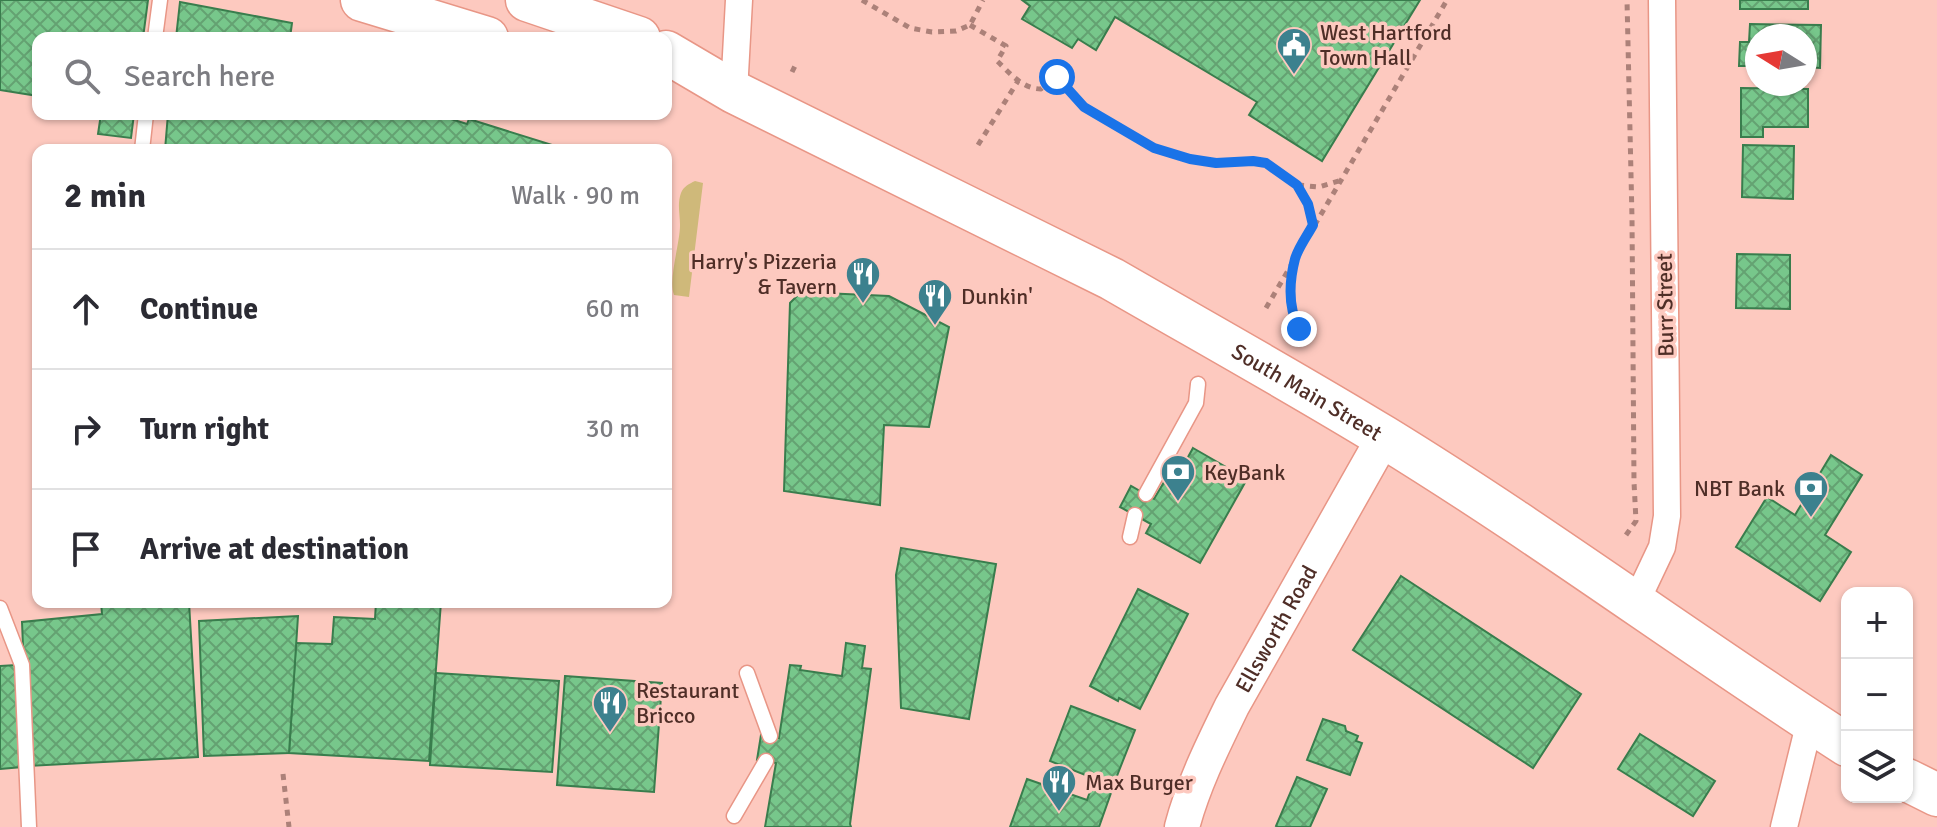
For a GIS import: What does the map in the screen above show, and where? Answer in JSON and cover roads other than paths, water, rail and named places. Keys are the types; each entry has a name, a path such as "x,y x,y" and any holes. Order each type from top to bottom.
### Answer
{"main road":[{"path":"362,0 467,32"},
{"path":"527,0 621,32"},
{"name":"South Main Street","path":"672,56 734,92 1171,311 1384,437 1841,741"},
{"name":"South Main Street","path":"672,87 734,92"},
{"path":"1913,783 1937,795"}],"street":[{"path":"734,92 739,0"},
{"name":"Burr Street","path":"1635,604 1662,547 1667,516 1662,0"},
{"name":"Ellsworth Road","path":"1182,827 1211,748 1232,706 1384,437"},
{"path":"1784,827 1810,721"}],"lane":[{"path":"156,32 160,0"},
{"path":"143,144 145,120"},
{"path":"1146,494 1196,403 1198,384"},
{"path":"1130,537 1135,515"},
{"path":"0,608 22,665 29,827"},
{"path":"747,673 770,736"},
{"path":"734,816 766,761"}],"place":[{"name":"West Hartford Town Hall","path":"1294,76"},
{"name":"Harry's Pizzeria & Tavern","path":"863,305"},
{"name":"Dunkin'","path":"935,327"},
{"name":"KeyBank","path":"1178,503"},
{"name":"NBT Bank","path":"1811,519"},
{"name":"Restaurant Bricco","path":"610,734"},
{"name":"Max Burger","path":"1059,813"}]}
